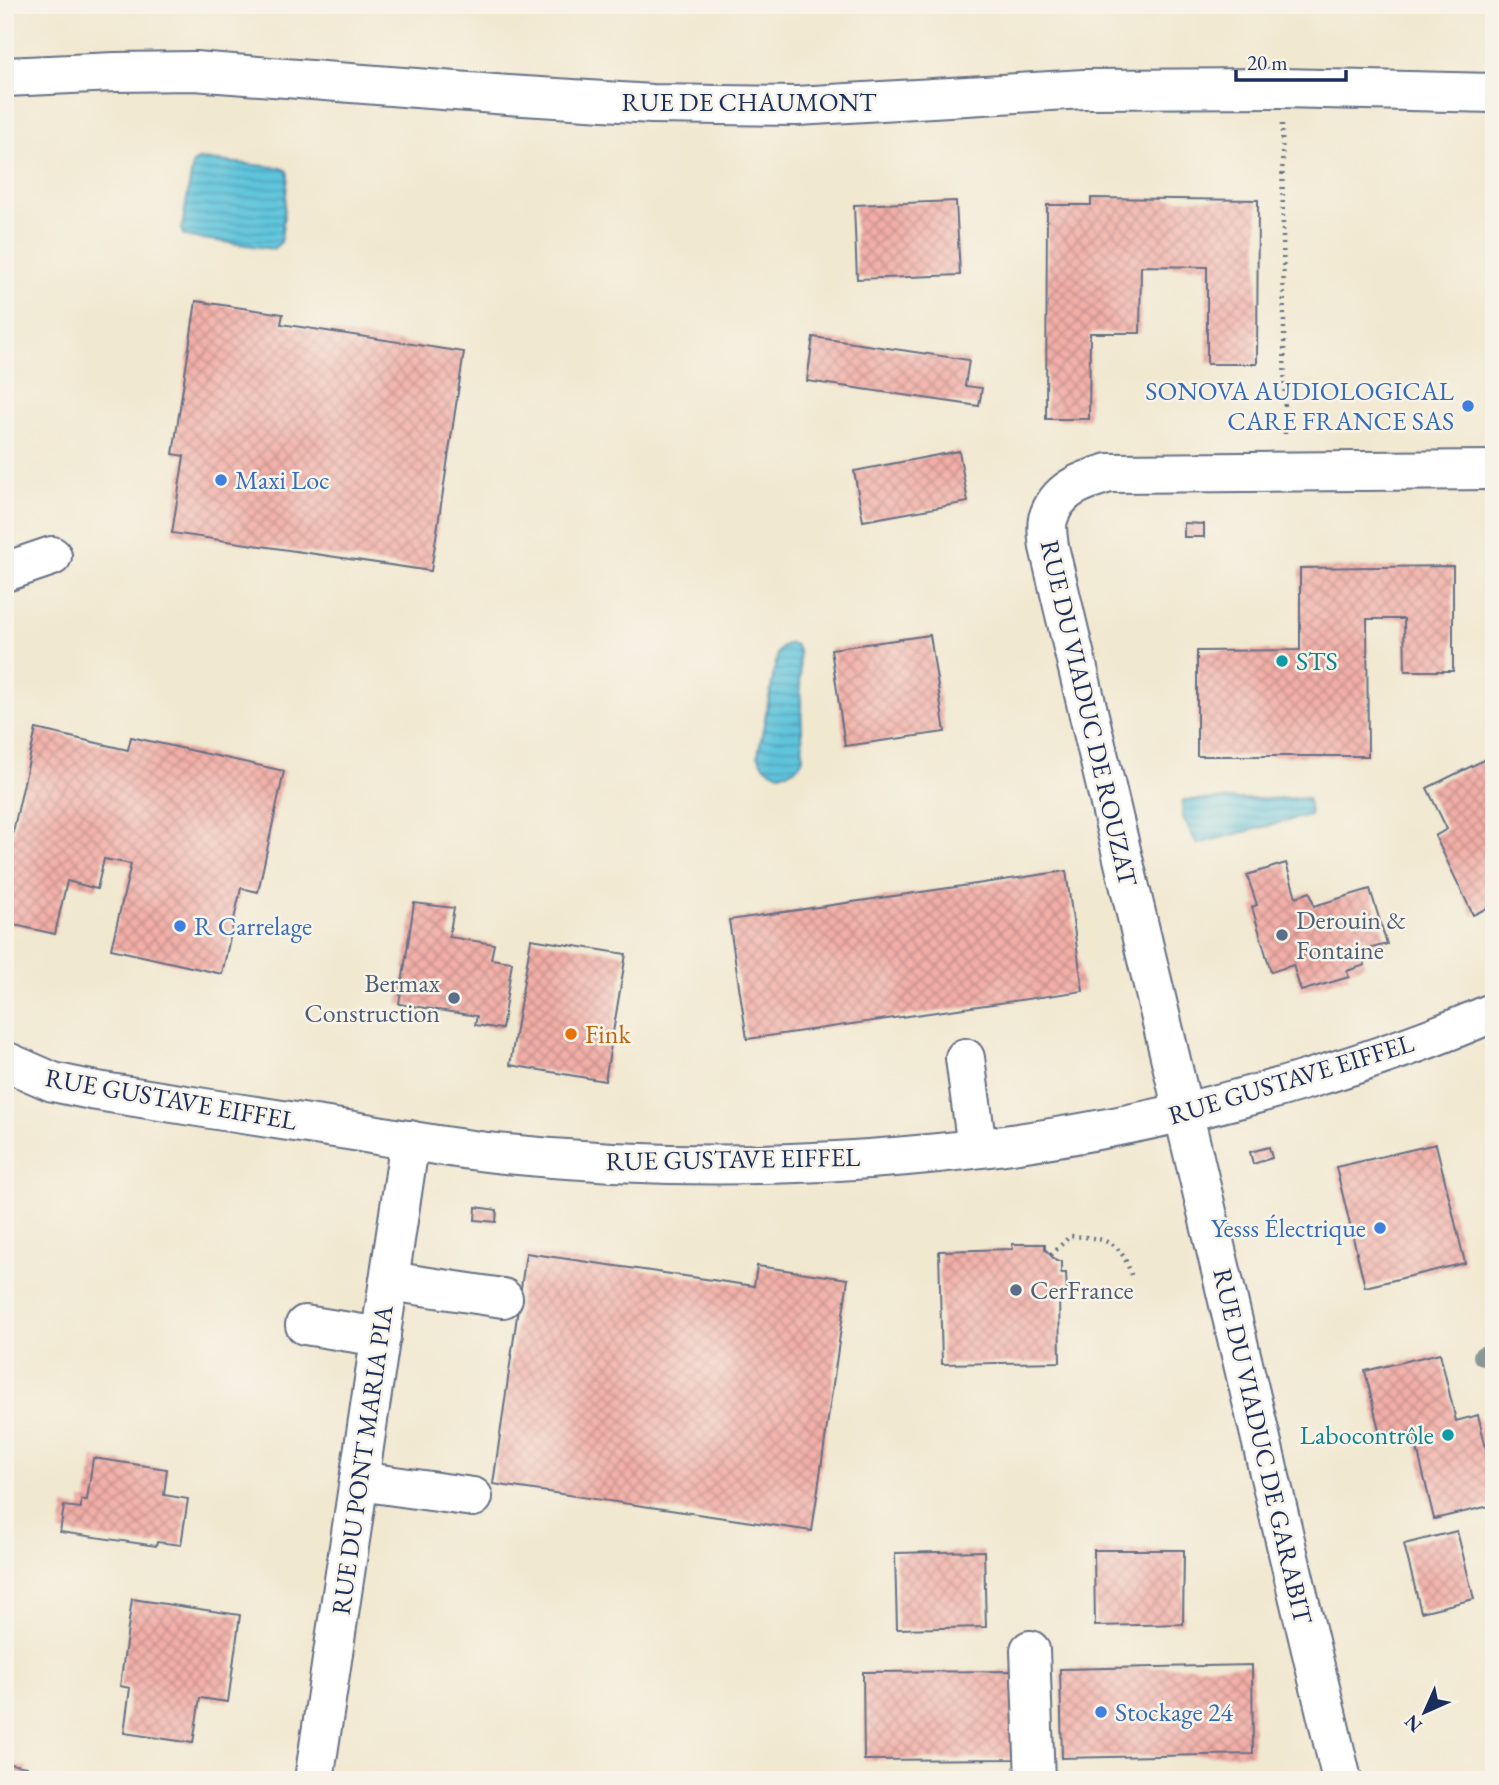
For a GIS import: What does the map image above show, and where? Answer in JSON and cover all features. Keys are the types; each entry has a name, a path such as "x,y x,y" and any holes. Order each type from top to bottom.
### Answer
{"street":[{"name":"RUE DE CHAUMONT","path":"5,77 114,72 194,72 508,96 652,104 797,106 1084,89 1281,88 1494,93"},
{"name":"RUE DU VIADUC DE ROUZAT","path":"1182,1114 1049,547 1048,521 1058,498 1080,482 1109,473 1494,470"},
{"path":"5,572 52,556"},
{"name":"RUE GUSTAVE EIFFEL","path":"5,1061 53,1082 91,1090 493,1153 579,1160 774,1164 977,1148 1109,1129 1182,1114 1368,1061 1494,1012"},
{"path":"965,1058 977,1148"},
{"name":"RUE DU VIADUC DE GARABIT","path":"1182,1114 1237,1331 1342,1780"},
{"name":"RUE DU PONT MARIA PIA","path":"314,1780 410,1140"},
{"path":"389,1281 503,1298"},
{"path":"305,1325 380,1336"},
{"path":"359,1481 472,1497"},
{"path":"1030,1650 1035,1780"}],"path":[{"path":"1281,88 1285,471"},
{"path":"1051,1255 1070,1236 1098,1238 1114,1246 1128,1261 1132,1278"}],"water":[{"path":"200,159 282,168 287,171 281,242 273,249 183,235 193,163"},
{"path":"789,643 795,645 799,652 803,758 794,769 779,772 765,766 758,755 778,652"},
{"path":"1308,798 1310,815 1197,844 1182,815 1183,800"}],"building":[{"path":"1091,198 1258,200 1257,364 1207,364 1207,267 1141,266 1140,333 1090,333 1089,419 1046,419 1047,205 1091,205"},
{"path":"956,201 960,275 857,279 854,205"},
{"path":"196,301 283,314 281,324 464,352 431,571 172,533 184,456 173,454"},
{"path":"813,337 969,360 965,386 982,388 979,406 807,381"},
{"path":"959,451 968,502 863,521 854,471"},
{"path":"1184,523 1204,524 1204,537 1184,537"},
{"name":"STS","path":"1453,566 1453,671 1405,671 1404,619 1367,619 1368,756 1197,756 1197,651 1300,650 1300,568"},
{"path":"930,635 945,732 845,746 831,649"},
{"path":"36,729 128,750 131,737 284,771 258,892 241,888 222,974 111,949 131,864 104,859 97,889 67,881 55,934 5,923 5,868"},
{"path":"1494,755 1494,905 1473,915 1435,836 1447,829 1427,788"},
{"path":"1286,863 1296,897 1310,892 1314,906 1370,889 1387,944 1361,951 1365,965 1347,971 1349,977 1301,991 1293,965 1271,972 1252,907 1257,905 1247,875"},
{"path":"1066,871 1083,991 747,1039 729,920"},
{"path":"414,903 454,908 449,937 494,944 491,959 512,962 502,1029 475,1025 477,1016 399,1004"},
{"path":"531,939 626,954 605,1081 510,1065"},
{"path":"1436,1144 1465,1263 1365,1287 1336,1167"},
{"path":"1269,1147 1272,1158 1253,1164 1250,1152"},
{"path":"476,1207 497,1210 496,1222 475,1220"},
{"path":"1012,1244 1045,1244 1045,1249 1056,1261 1061,1261 1061,1273 1066,1273 1067,1293 1059,1293 1060,1362 942,1364 939,1251 1013,1249"},
{"path":"526,1253 754,1286 757,1266 848,1279 812,1531 493,1484"},
{"name":"Labocontrôle","path":"1440,1353 1456,1421 1478,1415 1494,1481 1494,1505 1434,1519 1413,1431 1381,1439 1365,1371"},
{"path":"93,1458 167,1469 164,1495 188,1499 181,1545 157,1542 156,1546 60,1532 64,1506 81,1508 81,1500 87,1500"},
{"path":"1457,1531 1474,1599 1421,1612 1404,1544"},
{"path":"1094,1550 1184,1550 1183,1624 1095,1626"},
{"path":"984,1551 986,1627 897,1629 895,1553"},
{"path":"132,1599 240,1615 228,1702 200,1698 193,1743 124,1733 130,1688 120,1686"},
{"path":"1252,1665 1253,1754 1062,1758 1060,1669"},
{"path":"1016,1671 1017,1759 864,1760 863,1672"},
{"path":"5,1763 27,1767 25,1780 5,1780"}],"place":[{"name":"SONOVA AUDIOLOGICAL CARE FRANCE SAS","path":"1468,406"},
{"name":"Maxi Loc","path":"221,480"},
{"name":"STS","path":"1282,661"},
{"name":"R Carrelage","path":"180,926"},
{"name":"Derouin & Fontaine","path":"1282,935"},
{"name":"Bermax Construction","path":"454,998"},
{"name":"Fink","path":"571,1034"},
{"name":"Yesss Électrique","path":"1380,1228"},
{"name":"CerFrance","path":"1016,1290"},
{"name":"Labocontrôle","path":"1448,1435"},
{"name":"Stockage 24","path":"1101,1712"}]}
